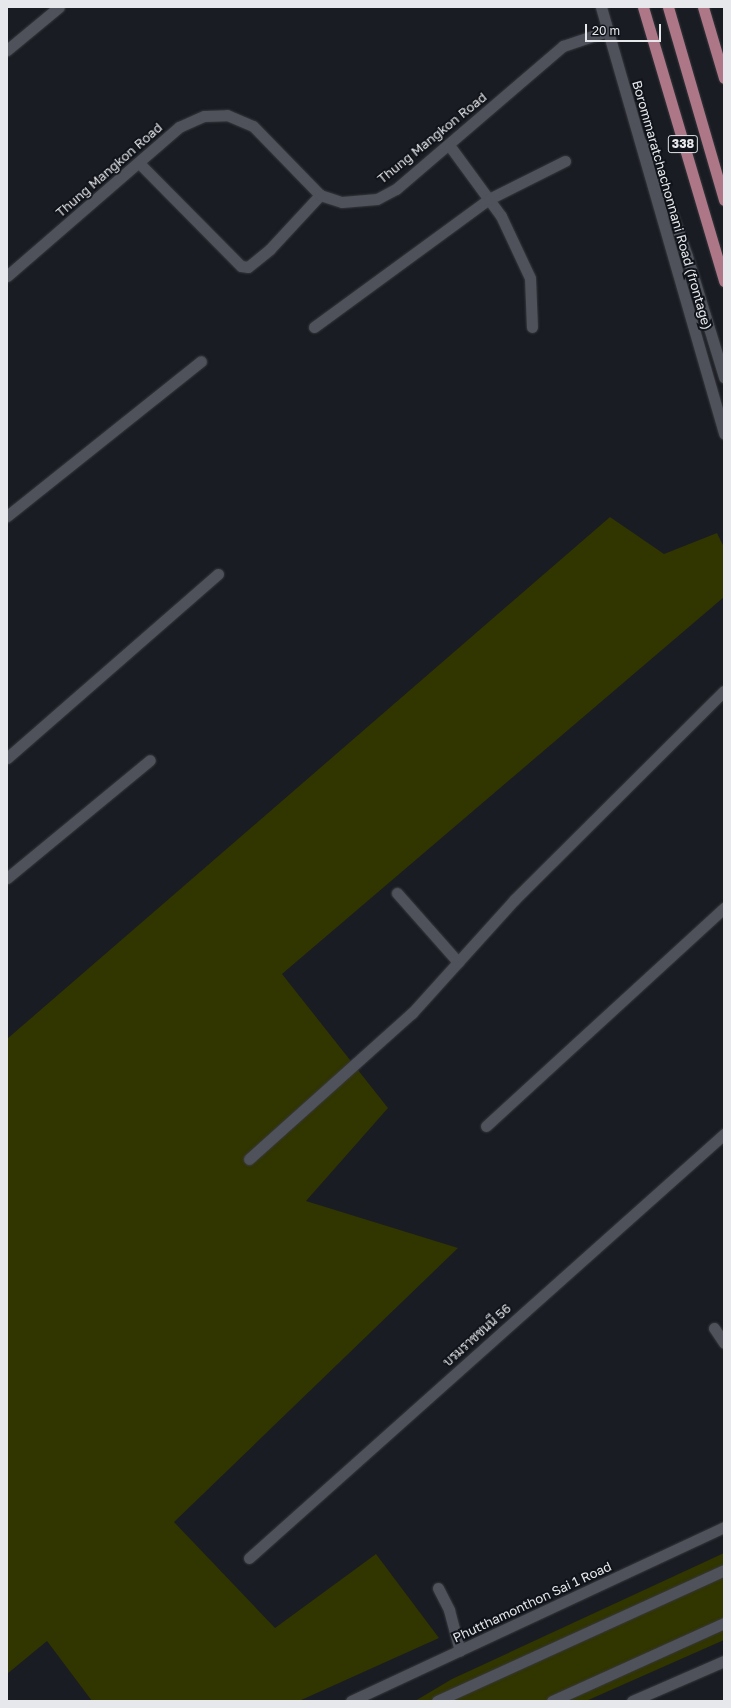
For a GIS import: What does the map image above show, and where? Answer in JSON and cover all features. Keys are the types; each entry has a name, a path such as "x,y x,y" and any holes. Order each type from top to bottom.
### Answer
{"main road":[{"name":"338","path":"642,7 724,281"},
{"name":"338","path":"668,7 724,200"},
{"path":"703,7 724,78"}],"street":[{"path":"7,50 59,7"},
{"name":"Borommaratchachonnani Road (frontage)","path":"601,7 724,434"},
{"path":"608,31 687,256 724,377"},
{"name":"Thung Mangkon Road","path":"7,276 179,127 204,116 227,115 253,126 320,195 342,202 378,199 396,189 563,46 608,31"},
{"path":"449,145 501,216 530,278 532,327"},
{"path":"314,327 489,199 520,181 565,161"},
{"path":"139,162 241,266 248,267 270,249 320,195"},
{"path":"7,516 201,361"},
{"path":"7,758 218,574"},
{"path":"249,1159 412,1013 519,895 724,691"},
{"path":"7,878 150,760"},
{"path":"397,893 458,962"},
{"path":"486,1126 724,908"},
{"name":"บรมราชชนนี 56","path":"249,1558 724,1134"},
{"path":"714,1328 724,1343"},
{"name":"Phutthamonthon Sai 1 Road","path":"351,1701 724,1527"},
{"path":"437,1701 724,1570"},
{"path":"438,1588 449,1610 460,1651"},
{"path":"552,1701 724,1623"},
{"path":"632,1701 724,1661"}],"green space":[{"path":"610,517 664,554 717,533 724,547 724,597 282,974 388,1108 306,1201 458,1248 174,1522 275,1628 376,1554 439,1638 299,1701 92,1701 47,1641 7,1674 7,1039"},
{"path":"724,1553 724,1640 586,1701 415,1701 452,1679"}]}
